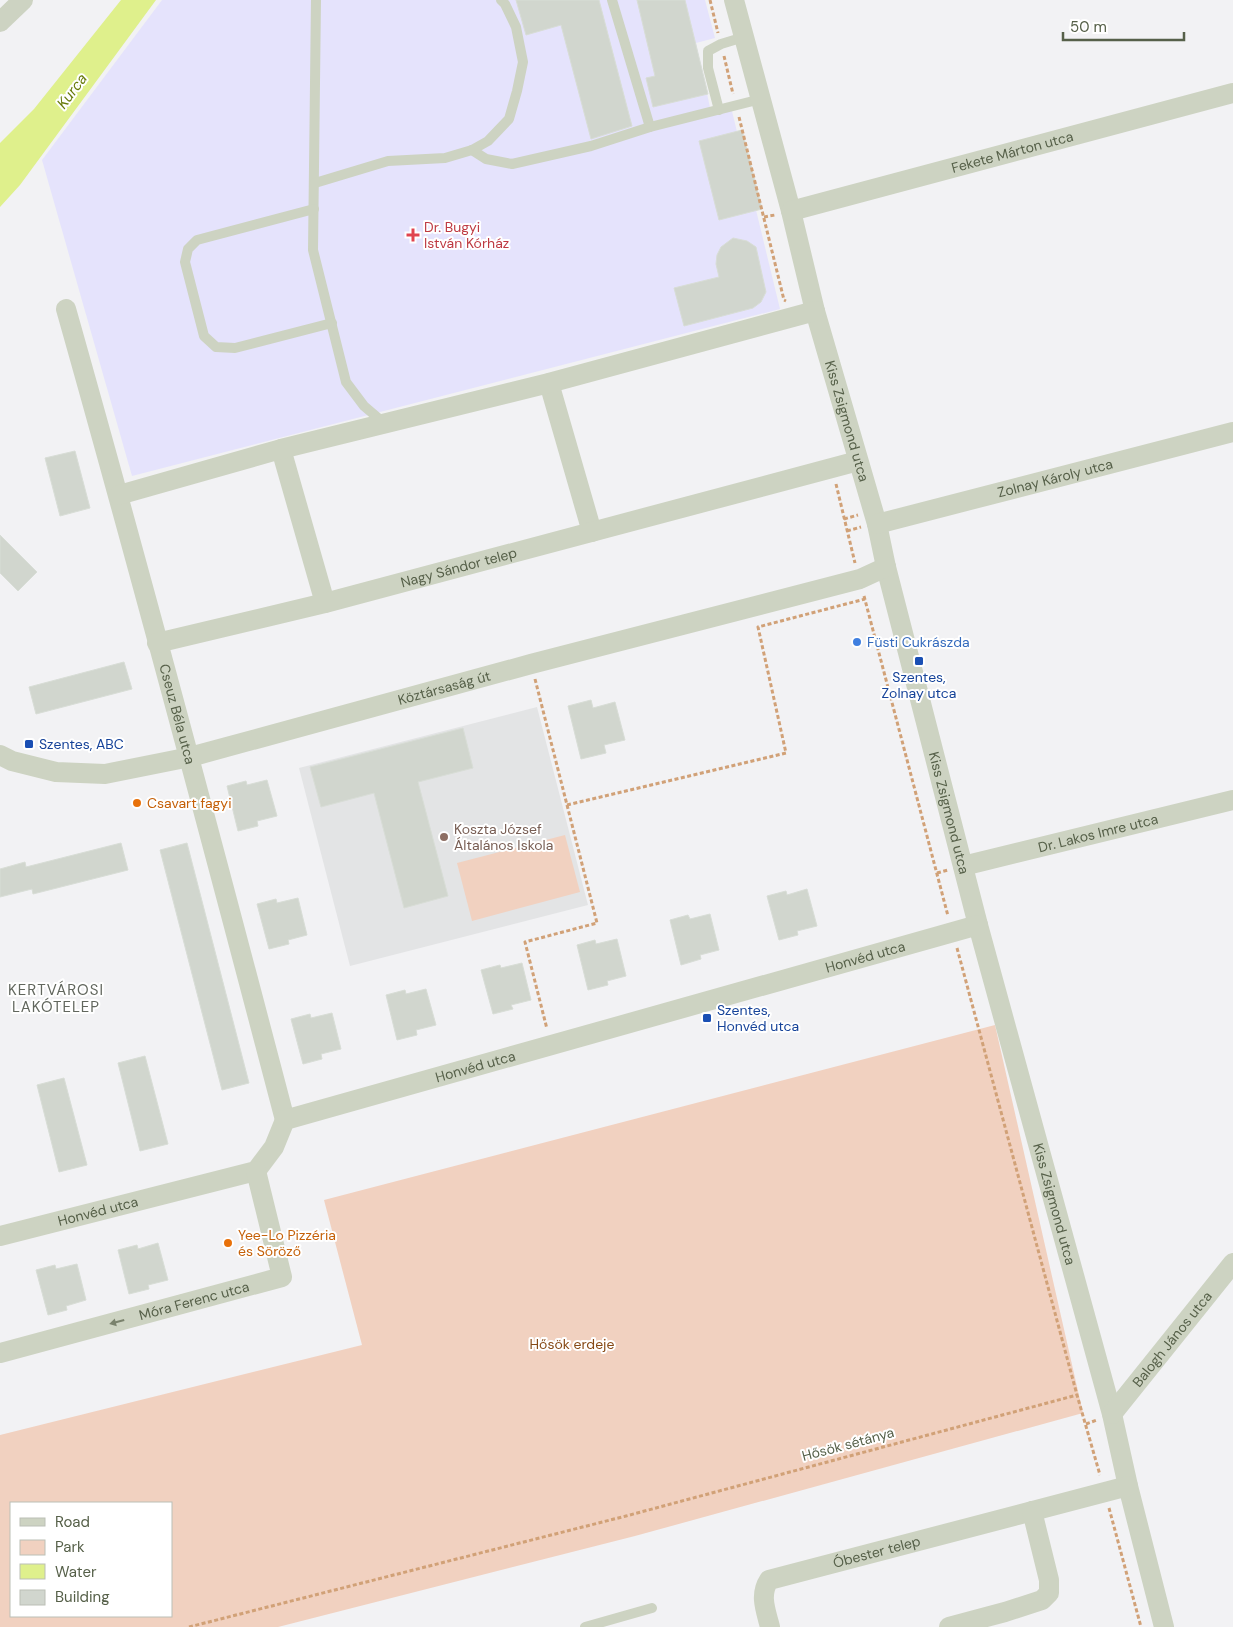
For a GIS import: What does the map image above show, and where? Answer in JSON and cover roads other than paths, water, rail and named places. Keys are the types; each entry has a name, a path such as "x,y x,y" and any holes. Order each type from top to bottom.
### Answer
{"street":[{"path":"0,22 23,0"},
{"name":"Kiss Zsigmond utca","path":"734,0 791,211 810,312 858,461 876,524 978,925 1112,1414 1128,1486 1164,1627"},
{"name":"Fekete Márton utca","path":"791,211 1233,93"},
{"name":"Cseuz Béla utca","path":"66,309 190,757 285,1120"},
{"path":"119,495 281,449 549,383 810,312"},
{"path":"549,383 592,532"},
{"name":"Zolnay Károly utca","path":"876,524 1233,432"},
{"path":"281,449 325,602"},
{"name":"Nagy Sándor telep","path":"157,643 325,602 858,461"},
{"name":"Köztársaság út","path":"0,755 12,761 56,772 105,774 190,757 531,664 860,579 886,567"},
{"name":"Dr. Lakos Imre utca","path":"963,866 1233,800"},
{"name":"Honvéd utca","path":"285,1120 978,925"},
{"path":"256,1171 274,1147 285,1120"},
{"name":"Honvéd utca","path":"0,1236 256,1171"},
{"name":"Móra Ferenc utca","path":"0,1354 282,1277 256,1171"},
{"name":"Balogh János utca","path":"1112,1414 1233,1264"},
{"name":"Óbester telep","path":"770,1627 764,1599 764,1588 769,1580 1128,1486"},
{"path":"949,1627 1042,1600 1048,1593 1049,1580 1032,1510"}],"lane":[{"path":"316,0 313,250 346,382 364,406 384,423"},
{"path":"314,183 388,161 445,158 472,150 488,141 508,119 517,91 523,62 516,26 501,0"},
{"path":"612,0 650,128"},
{"path":"719,110 708,68 708,51 744,36"},
{"path":"472,150 486,159 512,164 591,146 650,128 760,99"},
{"path":"314,209 197,240 188,249 185,262 204,336 216,347 236,348 332,323"},
{"path":"585,1627 652,1608"}],"water":[{"name":"Kurca","path":"121,0 156,0 20,185 0,207 0,143 34,109"}],"place":[{"name":"Dr. Bugyi István Kórház","path":"413,235"},
{"name":"Füsti Cukrászda","path":"857,642"},
{"name":"Szentes, Zolnay utca","path":"919,661"},
{"name":"Szentes, ABC","path":"29,744"},
{"name":"Csavart fagyi","path":"137,803"},
{"name":"Koszta József Általános Iskola","path":"444,837"},
{"name":"Szentes, Honvéd utca","path":"707,1018"},
{"name":"Yee-Lo Pizzéria és Söröző","path":"228,1243"}],"district":[{"name":"KERTVÁROSI LAKÓTELEP","path":"56,998"}],"park label":[{"name":"Hősök erdeje","path":"572,1344"}]}
